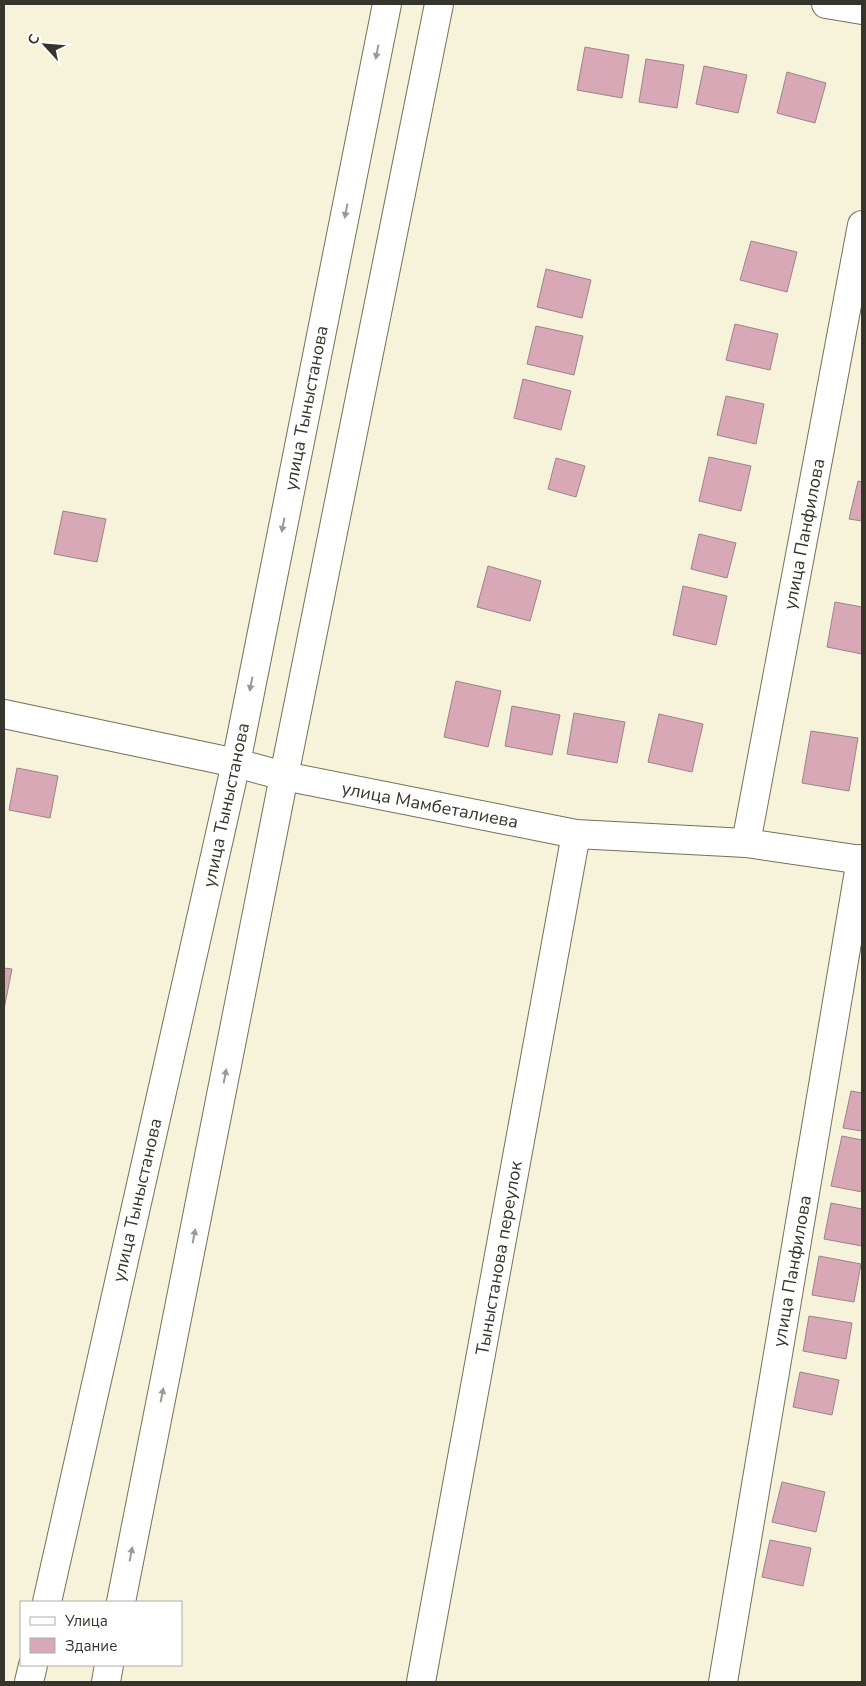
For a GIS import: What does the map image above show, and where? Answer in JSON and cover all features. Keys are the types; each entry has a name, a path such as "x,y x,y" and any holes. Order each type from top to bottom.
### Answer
{"street":[{"name":"улица Тыныстанова","path":"47,1601 236,763 387,4"},
{"path":"121,1601 439,4"},
{"path":"826,4 862,10"},
{"name":"улица Панфилова","path":"746,843 862,225"},
{"name":"улица Мамбеталиева","path":"4,714 236,763 284,776 576,834 746,843 862,859"},
{"name":"Тыныстанова переулок","path":"421,1682 576,834"},
{"name":"улица Панфилова","path":"723,1682 862,859"},
{"path":"29,1682 33,1666"},
{"path":"106,1682 109,1666"}],"building":[{"path":"585,47 629,55 622,98 577,90"},
{"path":"646,59 684,65 677,108 639,102"},
{"path":"704,66 747,75 738,113 696,104"},
{"path":"787,72 826,83 815,123 777,113"},
{"path":"751,241 797,252 787,292 740,280"},
{"path":"546,269 591,280 582,318 537,307"},
{"path":"735,324 778,334 770,370 726,360"},
{"path":"536,326 583,336 574,375 527,364"},
{"path":"523,379 571,391 561,430 514,418"},
{"path":"726,396 764,404 756,444 717,435"},
{"path":"709,457 751,466 741,511 699,501"},
{"path":"556,458 585,466 576,497 548,489"},
{"path":"858,481 862,482 862,521 849,519"},
{"path":"63,511 106,519 97,562 54,554"},
{"path":"699,534 736,543 727,578 691,569"},
{"path":"488,566 541,581 530,621 477,607"},
{"path":"683,586 727,596 716,645 673,635"},
{"path":"835,602 862,607 862,654 827,647"},
{"path":"456,681 501,691 488,747 444,737"},
{"path":"512,706 560,715 552,755 505,746"},
{"path":"574,713 625,722 617,763 567,754"},
{"path":"659,714 703,724 692,772 648,762"},
{"path":"811,731 858,738 849,791 802,783"},
{"path":"17,768 58,776 50,818 9,810"},
{"path":"4,968 12,969 4,1009"},
{"path":"851,1091 862,1093 862,1131 843,1128"},
{"path":"842,1136 862,1140 862,1192 831,1186"},
{"path":"831,1203 862,1209 862,1246 824,1239"},
{"path":"819,1256 861,1264 854,1302 812,1295"},
{"path":"809,1316 852,1323 846,1359 803,1351"},
{"path":"800,1372 839,1380 832,1415 793,1407"},
{"path":"782,1482 825,1492 816,1532 772,1522"},
{"path":"770,1540 811,1548 803,1586 762,1577"}]}
